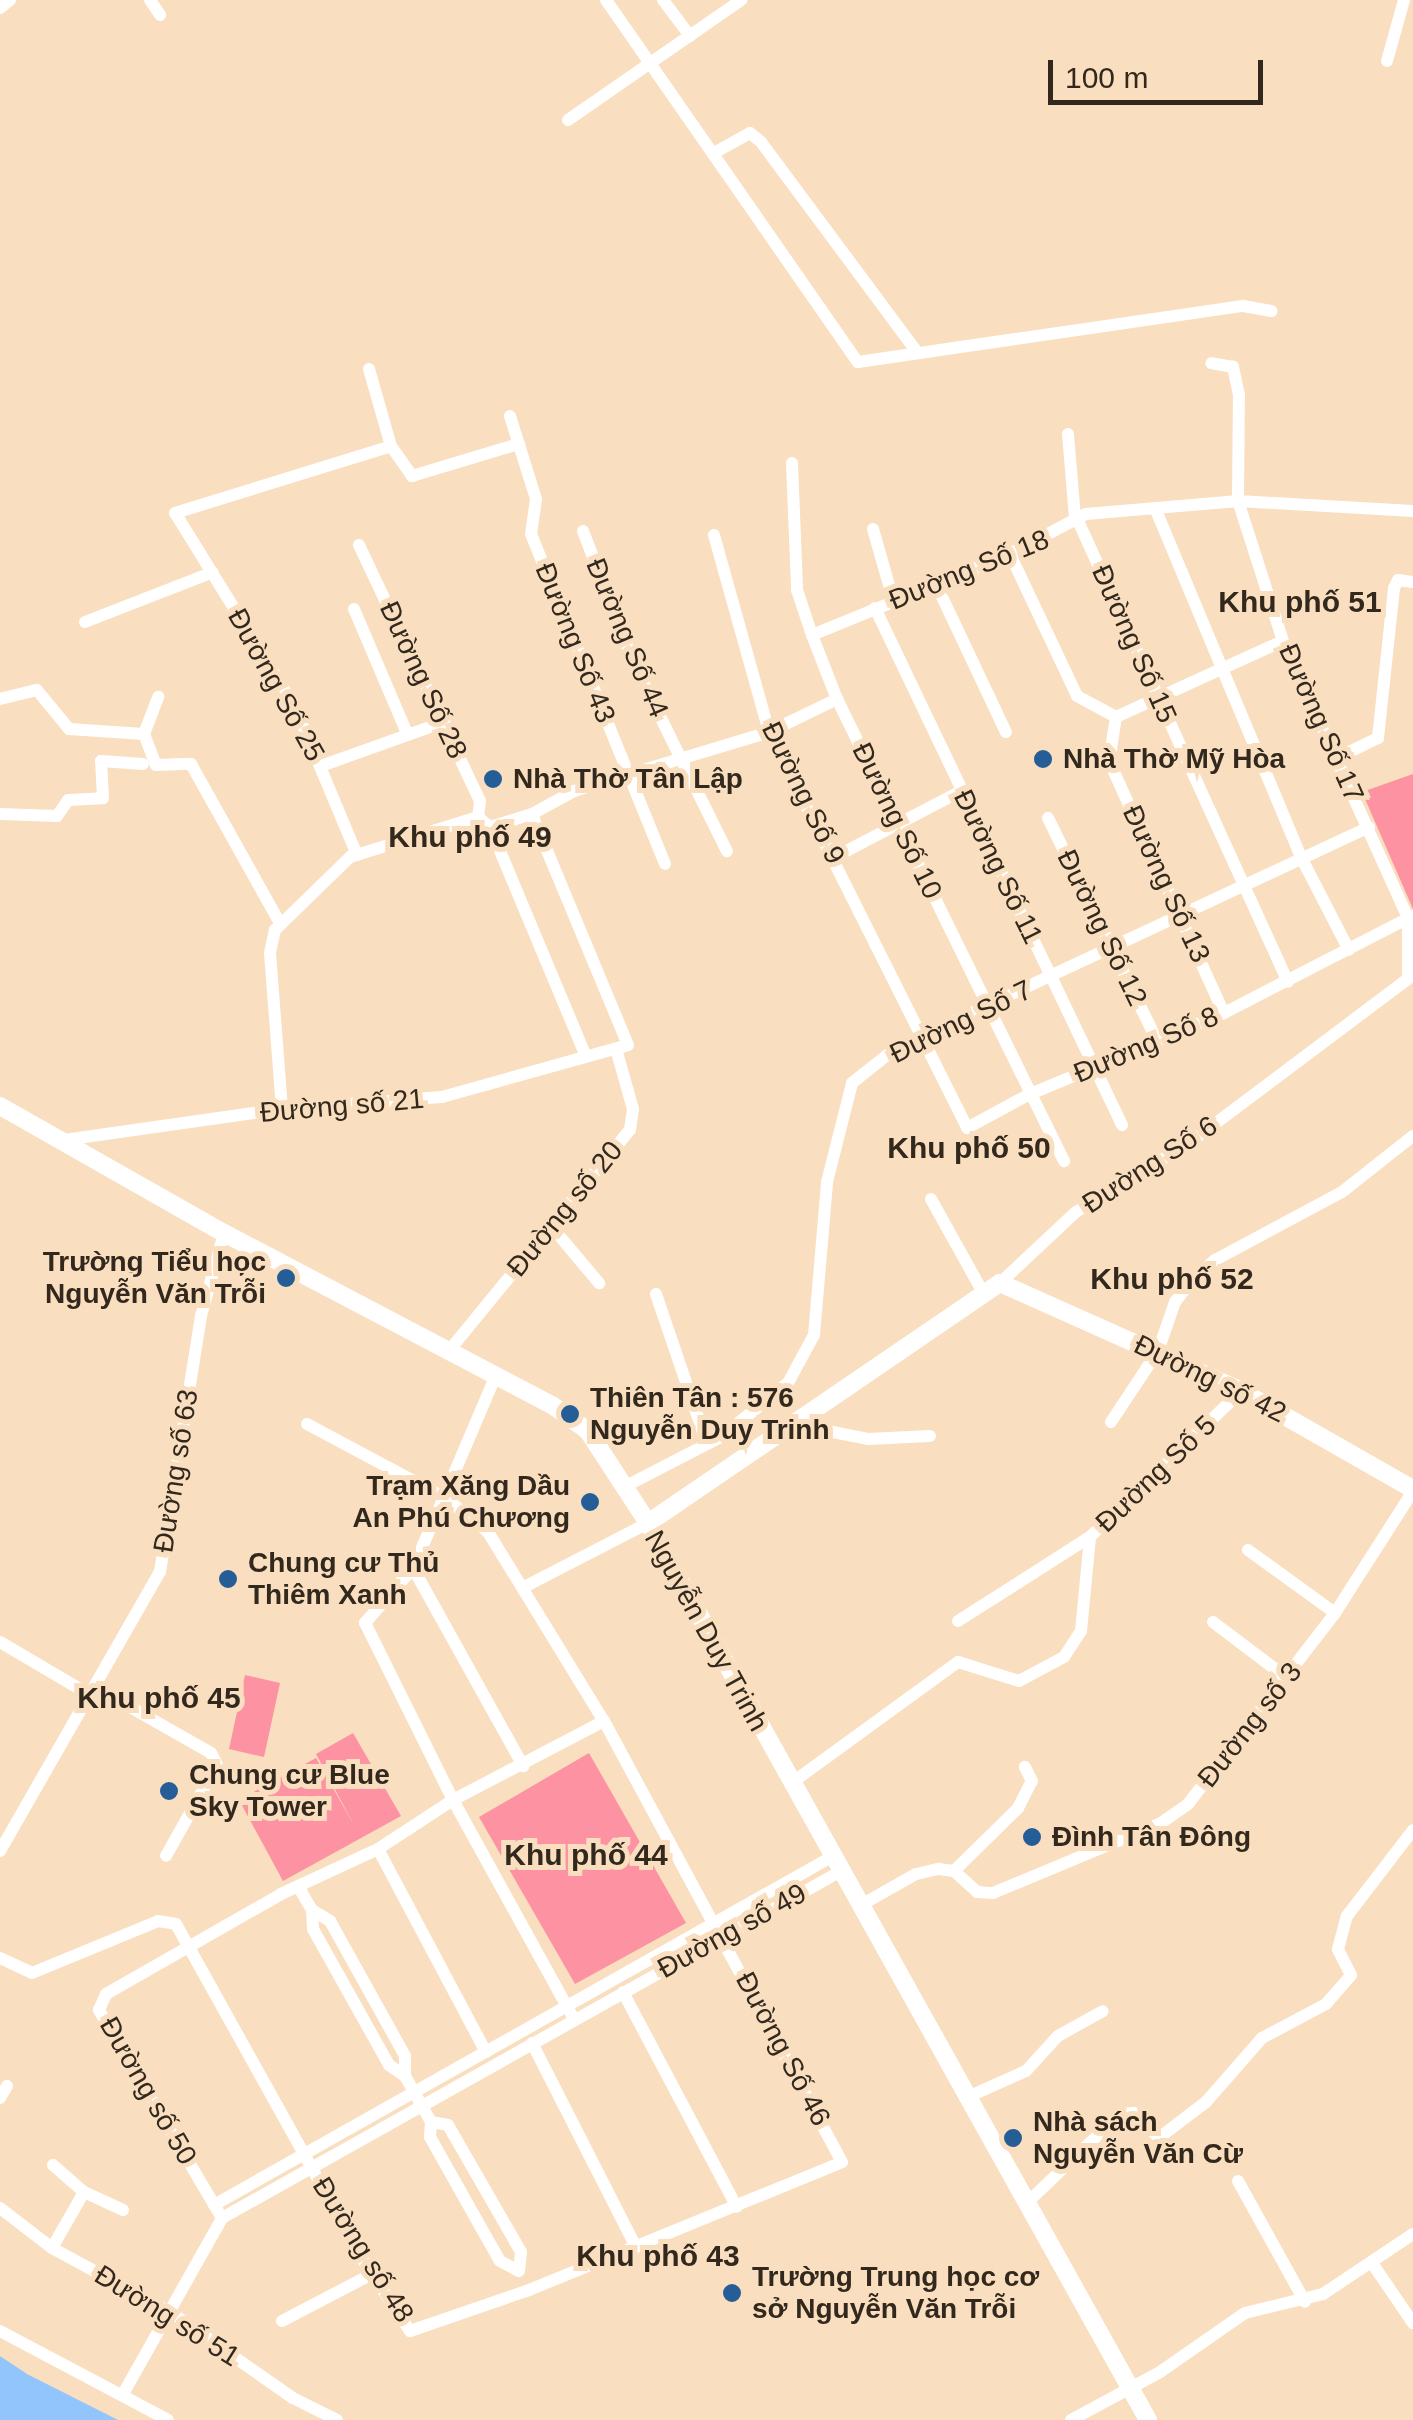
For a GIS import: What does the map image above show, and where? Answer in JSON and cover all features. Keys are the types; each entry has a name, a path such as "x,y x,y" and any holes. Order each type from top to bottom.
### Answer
{"main road":[{"name":"Nguyễn Duy Trinh","path":"0,1106 224,1234 496,1375 588,1432 648,1523 790,1784 1030,2200 1148,2420"},
{"name":"Đường Số 6","path":"648,1523 1000,1284"},
{"name":"Đường số 42","path":"1000,1284 1158,1350 1242,1391 1413,1490"}],"street":[{"path":"0,8 10,0"},
{"path":"150,0 160,15"},
{"path":"606,0 858,362 1243,306 1272,311"},
{"path":"663,0 690,36"},
{"path":"568,120 740,0"},
{"path":"1388,61 1404,0"},
{"path":"714,153 750,133 761,142 917,352"},
{"name":"Đường Số 17","path":"1211,363 1232,367 1239,396 1238,501 1283,640 1411,917"},
{"path":"369,369 390,446 416,477 519,444"},
{"name":"Đường Số 43","path":"510,416 536,499 531,534 666,864"},
{"name":"Đường Số 15","path":"1068,434 1077,520 1288,982"},
{"name":"Đường Số 25","path":"357,855 295,708 175,512 390,446"},
{"name":"Đường Số 10","path":"792,463 796,590 812,635 837,699 1028,1095 1064,1161"},
{"name":"Đường Số 18","path":"812,635 1010,554 1077,520 1238,501 1413,511"},
{"path":"1154,508 1302,859 1348,950"},
{"path":"873,529 893,600"},
{"name":"Đường Số 44","path":"583,532 634,664 727,851"},
{"name":"Đường Số 9","path":"714,535 770,732 923,1039"},
{"name":"Đường Số 28","path":"359,545 480,801 478,818"},
{"path":"1010,554 1078,696 1116,717 1283,640"},
{"path":"85,622 213,572"},
{"path":"935,582 1006,732"},
{"path":"1335,759 1378,738 1396,583 1413,582"},
{"name":"Đường Số 11","path":"875,608 1122,1125"},
{"path":"354,609 407,733"},
{"path":"0,698 37,690 69,729 144,734"},
{"path":"158,698 144,734 156,766 191,764 281,924"},
{"path":"490,828 532,814 574,791 770,732 837,699"},
{"name":"Đường Số 13","path":"1116,717 1109,760 1224,1013"},
{"path":"321,766 444,722"},
{"path":"0,814 57,816 68,800 103,798 101,760 144,764"},
{"path":"833,858 961,791"},
{"name":"Đường số 20","path":"448,1352 630,1130 633,1109 616,1049 628,1045 532,814"},
{"path":"282,1109 270,953 281,924 357,855 478,818 490,828 586,1057"},
{"name":"Đường Số 12","path":"1048,818 1156,1038"},
{"name":"Đường Số 7","path":"624,1487 707,1444 788,1383 814,1335 827,1182 852,1083 896,1048 988,1010 1369,828"},
{"name":"Đường Số 8","path":"923,1039 966,1128 1028,1095 1156,1038 1224,1013 1411,917"},
{"name":"Đường Số 6","path":"1000,1284 1076,1212 1192,1142 1411,984 1411,917"},
{"name":"Đường số 21","path":"64,1140 282,1109 442,1097 616,1049"},
{"path":"1111,1422 1158,1350 1174,1302 1204,1269 1342,1192 1413,1136"},
{"path":"931,1199 985,1296"},
{"path":"551,1226 598,1283"},
{"name":"Đường số 63","path":"1,1847 160,1572 200,1316 224,1234"},
{"path":"656,1294 707,1444"},
{"path":"496,1375 413,1568 365,1623 453,1800 574,2020"},
{"name":"Đường Số 5","path":"790,1784 958,1662 1019,1681 1064,1657 1081,1630 1090,1537 1242,1391"},
{"name":"Đường Số 46","path":"307,1424 444,1497 488,1532 526,1586 604,1721 842,2162"},
{"path":"792,1424 868,1438 930,1436"},
{"name":"Đường số 3","path":"954,1871 988,1894 1161,1823 1208,1782 1336,1613 1413,1490"},
{"path":"526,1586 648,1523"},
{"path":"958,1621 1090,1537"},
{"path":"1248,1550 1336,1613"},
{"path":"413,1568 523,1766"},
{"path":"1213,1622 1286,1678"},
{"path":"0,1642 211,1752 217,1765 166,1856"},
{"path":"188,1947 298,1886 378,1849 453,1800 604,1721"},
{"path":"860,1905 916,1874 954,1871 1018,1808 1032,1781 1025,1766"},
{"path":"1030,2200 1120,2114 1134,2113 1155,2134 1164,2134 1206,2102 1262,2038 1326,2004 1351,1976 1338,1949 1348,1916 1413,1830"},
{"path":"378,1849 486,2052"},
{"path":"417,2098 486,2052 715,1922 837,1863"},
{"name":"Đường số 49","path":"222,2218 307,2160 417,2098 574,2020 722,1936 837,1863"},
{"path":"298,1886 312,1910 322,1946 389,2065 405,2076 432,2122 430,2138 500,2261 519,2271"},
{"name":"Đường số 48","path":"0,1958 32,1973 158,1921 176,1924 372,2274 410,2331 529,2290 842,2162"},
{"name":"Đường số 50","path":"188,1947 106,1994 99,2010 222,2218"},
{"path":"623,1992 737,2208"},
{"path":"970,2096 1026,2071 1058,2036 1103,2011"},
{"path":"532,2043 636,2248"},
{"path":"432,2122 448,2125 474,2170 521,2252 519,2271 529,2290"},
{"path":"214,2204 307,2160"},
{"path":"53,2164 84,2192 123,2210"},
{"path":"1238,2181 1305,2302"},
{"path":"52,2248 84,2192"},
{"name":"Đường số 51","path":"0,2208 52,2248 170,2312 293,2398 337,2420"},
{"path":"123,2394 222,2218"},
{"path":"1071,2420 1245,2313 1305,2302 1413,2234"},
{"path":"1372,2263 1413,2324"},
{"path":"282,2321 372,2274"},
{"path":"0,2332 168,2420"}],"shaded area":[{"path":"1413,774 1413,909 1362,792"},
{"path":"245,1675 280,1683 264,1757 229,1749"},
{"path":"353,1733 401,1816 283,1881 239,1800 316,1758 355,1827 316,1754"},
{"path":"589,1753 686,1923 575,1984 479,1817"}],"water":[{"path":"0,2356 27,2374 118,2420 0,2420"}],"place":[{"name":"Nhà Thờ Mỹ Hòa","path":"1043,759"},
{"name":"Nhà Thờ Tân Lập","path":"493,779"},
{"name":"Trường Tiểu học Nguyễn Văn Trỗi","path":"286,1278"},
{"name":"Thiên Tân : 576 Nguyễn Duy Trinh","path":"570,1414"},
{"name":"Trạm Xăng Dầu An Phú Chương","path":"590,1502"},
{"name":"Chung cư Thủ Thiêm Xanh","path":"228,1579"},
{"name":"Chung cư Blue Sky Tower","path":"169,1791"},
{"name":"Đình Tân Đông","path":"1032,1837"},
{"name":"Nhà sách Nguyễn Văn Cừ","path":"1013,2138"},
{"name":"Trường Trung học cơ sở Nguyễn Văn Trỗi","path":"732,2293"}],"district":[{"name":"Khu phố 51","path":"1300,602"},
{"name":"Khu phố 49","path":"470,837"},
{"name":"Khu phố 50","path":"969,1148"},
{"name":"Khu phố 52","path":"1172,1279"},
{"name":"Khu phố 45","path":"159,1698"},
{"name":"Khu phố 44","path":"586,1855"},
{"name":"Khu phố 43","path":"658,2256"}]}
